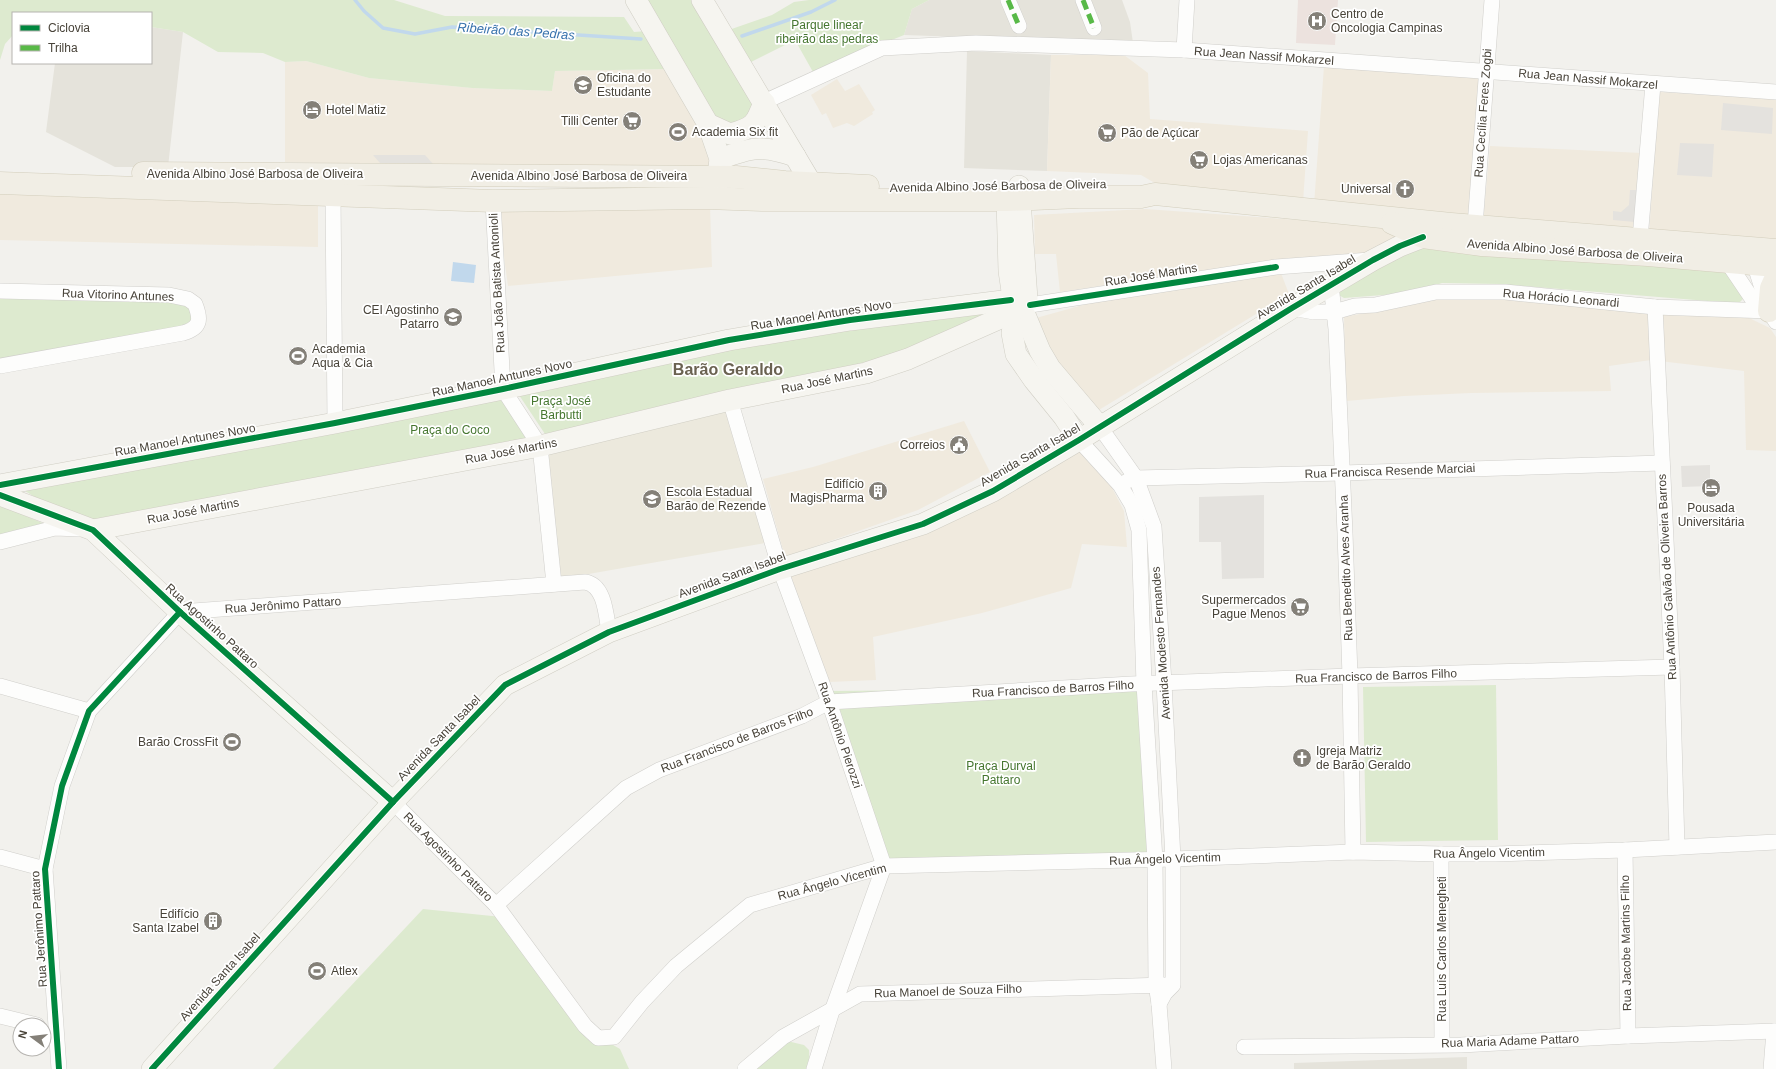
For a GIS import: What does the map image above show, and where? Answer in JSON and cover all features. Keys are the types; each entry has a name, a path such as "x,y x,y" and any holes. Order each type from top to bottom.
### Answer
{"main road":[{"name":"Avenida Albino José Barbosa de Oliveira","path":"0,169 63,173 719,168 736,177 785,182 803,169 910,189 1013,193"},
{"path":"762,200 785,182"},
{"name":"Avenida Albino José Barbosa de Oliveira","path":"0,183 493,201 716,198 762,200 1013,193 1084,183 1141,186 1155,194 1451,224 1640,239 1752,256 1776,266"},
{"name":"Avenida Albino José Barbosa de Oliveira","path":"1380,216 1402,229 1423,237 1482,245 1648,255 1728,263 1776,250"},
{"path":"1423,237 1451,224"},
{"path":"1772,317 1771,288 1776,277"}],"street":[{"path":"636,0 708,124 719,168 716,198"},
{"path":"702,0 803,169"},
{"path":"1008,0 1019,26"},
{"path":"1083,0 1094,28"},
{"path":"1184,50 1187,0"},
{"name":"Rua Cecília Feres Zogbi","path":"1475,226 1492,0"},
{"name":"Rua Jean Nassif Mokarzel","path":"764,102 882,48 976,43 1184,50 1486,70 1654,84 1776,92"},
{"path":"1640,239 1654,84"},
{"path":"708,124 730,134 750,128 758,118 764,102"},
{"path":"719,168 744,149 762,148 773,149 803,169"},
{"name":"Avenida Modesto Fernandes","path":"1013,193 1009,271 1019,307 1040,351 1050,368 1100,427 1136,478 1154,527 1174,859 1173,984"},
{"path":"333,195 336,423"},
{"name":"Rua João Batista Antonioli","path":"493,201 503,390"},
{"name":"Avenida Santa Isabel","path":"152,1069 393,802 505,685 609,632 780,569 922,524 993,491 1373,260 1400,246 1423,237"},
{"path":"1752,256 1772,317"},
{"name":"Rua José Martins","path":"0,542 55,528 93,530 540,446 730,400 866,372 908,359 1019,307 1276,267 1373,260"},
{"path":"1728,263 1755,303 1772,317"},
{"name":"Rua Benedito Alves Aranha","path":"1332,285 1336,329 1350,676 1353,852"},
{"name":"Rua Vitorino Antunes","path":"0,291 169,295 188,299 195,304 199,318 196,327 191,331 183,333 0,366"},
{"name":"Rua Horácio Leonardi","path":"1292,308 1314,312 1334,312 1355,306 1375,306 1436,292 1505,292 1772,317"},
{"name":"Avenida Modesto Fernandes","path":"1019,307 1012,333 1016,354 1034,380 1064,416 1079,440 1120,484 1132,505 1140,530 1144,684 1155,860 1156,984 1164,1069"},
{"name":"Rua Manoel Antunes Novo","path":"4,487 503,390 729,340 850,320 1019,307"},
{"name":"Rua Antônio Galvão de Oliveira Barros","path":"1655,307 1672,667 1677,847"},
{"path":"503,390 540,446 554,584"},
{"name":"Rua Antônio Pierozzi","path":"730,400 780,569 829,702 884,866"},
{"name":"Rua Francisca Resende Marciai","path":"1120,484 1136,478 1342,473 1662,462"},
{"name":"Rua Agostinho Pattaro","path":"4,487 93,530 180,612 393,802 496,905 585,1026 598,1038 614,1037"},
{"name":"Rua Jerônimo Pattaro","path":"50,1017 45,869 62,786 89,711 180,612 554,584 592,583 602,598 609,632"},
{"name":"Rua Francisco de Barros Filho","path":"496,905 626,788 659,770 802,716 829,702 1164,683 1672,667"},
{"path":"0,686 89,711"},
{"name":"Rua Ângelo Vicentim","path":"614,1037 642,1002 676,966 750,905 884,866 1155,860 1353,852 1441,854 1625,850 1776,842"},
{"name":"Rua Jacobe Martins Filho","path":"1625,850 1628,1036"},
{"name":"Rua Luís Carlos Menegheti","path":"1441,854 1442,1044"},
{"path":"0,858 45,869"},
{"path":"814,1069 832,1011 884,866"},
{"path":"1159,1004 1165,993 1173,984"},
{"name":"Rua Manoel de Souza Filho","path":"745,1069 783,1037 860,994 1173,984"},
{"path":"0,1016 12,1019"},
{"path":"1771,1069 1775,1031"},
{"name":"Rua Maria Adame Pattaro","path":"1244,1047 1461,1045 1628,1036 1775,1031"},
{"name":"Rua Jerônimo Pattaro","path":"52,1037 59,1069"}],"shaded area":[{"path":"929,0 1122,0 1130,22 1133,43 904,35 912,9"},
{"name":"Centro de Oncologia Campinas","path":"1298,0 1338,0 1335,45 1296,43"},
{"path":"152,27 183,32 168,167 115,167 46,132 55,64 152,64"},
{"path":"967,51 1051,55 1047,171 964,168"},
{"path":"1051,55 1124,55 1148,73 1150,119 1308,131 1303,202 1160,186 1141,175 1047,171"},
{"path":"306,61 369,78 472,88 552,91 555,71 678,69 708,124 713,171 285,162 285,62"},
{"path":"1324,66 1481,75 1468,218 1314,205"},
{"path":"837,79 845,91 859,84 875,110 872,112 873,114 854,126 847,123 833,128 826,113 822,115 811,95"},
{"path":"1659,92 1776,99 1776,250 1649,234"},
{"path":"1723,103 1773,108 1772,134 1721,130"},
{"path":"1680,143 1714,144 1712,177 1677,175"},
{"path":"1490,146 1642,153 1638,234 1483,221"},
{"path":"373,155 425,155 433,164 380,163"},
{"path":"0,189 318,200 318,247 0,240"},
{"path":"1630,190 1640,190 1635,222 1613,220 1613,211 1621,212 1629,205"},
{"path":"710,206 712,267 508,286 497,207"},
{"path":"1145,209 1383,226 1401,237 1361,257 1282,259 1060,292 1056,254 1035,254 1034,215"},
{"path":"1279,268 1289,294 1094,413 1055,366 1036,318 1101,300"},
{"path":"1504,298 1747,317 1770,328 1776,337 1776,451 1746,450 1744,371 1651,360 1609,366 1611,391 1471,393 1404,396 1346,401 1344,317 1437,299"},
{"name":"Escola Estadual Barão de Rezende","path":"726,410 765,543 560,579 548,454"},
{"path":"964,421 990,472 918,510 785,557 763,479 813,467"},
{"path":"1077,444 1108,480 1124,511 1127,547 1082,544 1071,588 982,613 873,637 876,680 829,682 787,572 918,531"},
{"path":"1710,465 1710,486 1682,487 1681,466"},
{"path":"1264,495 1264,578 1222,579 1221,542 1199,542 1199,497"},
{"path":"1467,1057 1467,1069 1294,1069 1294,1063"}],"green space":[{"path":"0,0 394,0 445,16 624,17 634,32 647,31 671,69 555,71 552,91 472,88 369,78 306,61 285,62 263,53 218,52 183,32 152,27 152,12 12,12 12,36 5,44 0,60"},
{"name":"Parque linear ribeirão das pedras","path":"639,0 698,0 723,32 772,15 794,2 809,0 929,0 912,9 904,35 813,72 795,40 739,68 759,103 737,128 709,119"},
{"path":"1433,247 1726,270 1744,298 1740,302 1732,303 1500,284 1442,283 1410,293 1344,298 1337,294 1339,286 1404,252"},
{"path":"0,293 187,301 195,326 0,362"},
{"name":"Praça José Barbutti","path":"1003,312 900,354 547,437 517,392 853,324"},
{"name":"Praça do Coco","path":"503,389 535,443 93,527 25,491"},
{"path":"0,505 47,525 0,535"},
{"path":"1496,685 1498,840 1366,842 1363,687"},
{"name":"Praça Durval Pattaro","path":"1138,688 1149,854 887,860 830,691"},
{"path":"423,909 502,917 584,1028 620,1049 629,1069 273,1069"},
{"path":"787,1041 804,1045 809,1050 810,1069 751,1069"}],"water":[{"path":"453,262 476,265 474,283 451,281"}],"waterway":[{"name":"Ribeirão das Pedras","path":"355,0 364,11 383,28 415,34 452,27 641,39"},
{"path":"742,36 811,12 835,0"}],"marked path":[{"path":"1008,0 1019,26"},
{"path":"1083,0 1094,28"}],"cycle path":[{"path":"152,1069 393,802 505,685 609,632 780,569 923,524 993,491 1373,260 1400,246 1423,237"},
{"path":"1030,305 1276,267"},
{"path":"0,485 335,423 503,389 729,340 850,320 1011,300"},
{"path":"0,495 93,530 180,612 393,802"},
{"path":"59,1069 45,869 62,786 89,711 180,612"}],"place":[{"name":"Centro de Oncologia Campinas","path":"1317,21"},
{"name":"Oficina do Estudante","path":"583,85"},
{"name":"Hotel Matiz","path":"312,110"},
{"name":"Tilli Center","path":"632,121"},
{"name":"Academia Six fit","path":"678,132"},
{"name":"Pão de Açúcar","path":"1107,133"},
{"name":"Lojas Americanas","path":"1199,160"},
{"name":"Universal","path":"1405,189"},
{"name":"CEI Agostinho Patarro","path":"453,317"},
{"name":"Academia Aqua & Cia","path":"298,356"},
{"name":"Correios","path":"959,445"},
{"name":"Pousada Universitária","path":"1711,488"},
{"name":"Edifício MagisPharma","path":"878,491"},
{"name":"Escola Estadual Barão de Rezende","path":"652,499"},
{"name":"Supermercados Pague Menos","path":"1300,607"},
{"name":"Barão CrossFit","path":"232,742"},
{"name":"Igreja Matriz de Barão Geraldo","path":"1302,758"},
{"name":"Edifício Santa Izabel","path":"213,921"},
{"name":"Atlex","path":"317,971"}],"district":[{"name":"Barão Geraldo","path":"728,369"}]}
